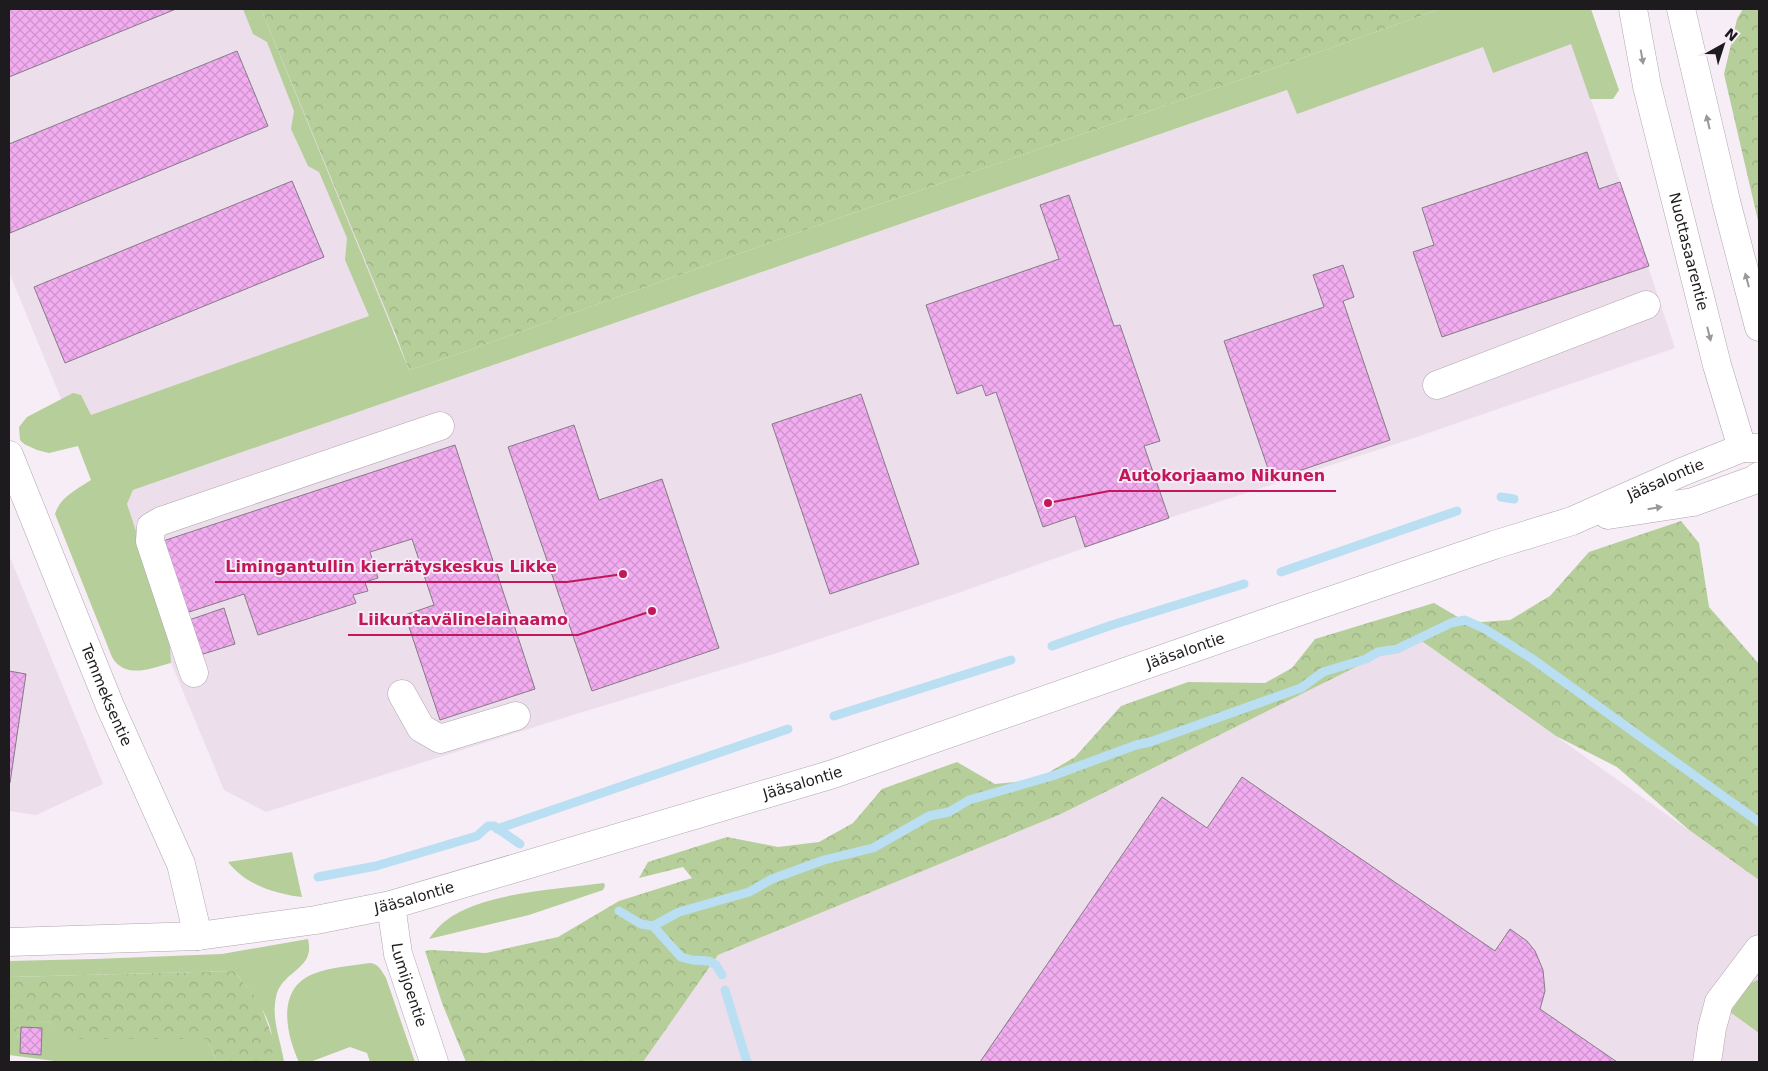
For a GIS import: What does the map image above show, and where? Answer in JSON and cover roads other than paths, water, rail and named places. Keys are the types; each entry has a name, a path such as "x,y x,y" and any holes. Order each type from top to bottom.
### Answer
{"main road":[{"name":"Nuottasaarentie","path":"1633,9 1647,86 1717,365 1751,448 1758,482"},
{"path":"1682,9 1727,205 1759,327"},
{"path":"1437,385 1646,305"},
{"path":"194,673 150,541 151,527 161,521 440,426"},
{"name":"Jääsalontie","path":"9,942 198,936 316,920 391,905 833,774 1494,545 1572,521 1682,472 1751,448"},
{"name":"Temmeksentie","path":"9,454 110,706 181,864 198,936"},
{"name":"Jääsalontie","path":"1572,521 1693,502 1758,482"},
{"path":"402,694 421,728 440,738 516,716"},
{"name":"Lumijoentie","path":"391,905 398,954 434,1062"},
{"path":"1707,1062 1712,1028 1719,1002 1759,949"}],"waterway":[{"path":"1501,497 1514,499"},
{"path":"1281,572 1457,511"},
{"path":"1052,646 1112,625 1244,584"},
{"path":"653,926 679,912 749,892 772,879 824,860 873,848 929,816 949,812 969,800 1052,776 1301,688 1323,672 1366,659 1378,652 1397,649 1451,623 1465,620 1485,629 1531,658 1759,822"},
{"path":"834,716 1011,660"},
{"path":"497,829 788,729"},
{"path":"318,877 376,866 477,836 488,826 494,826 520,844"},
{"path":"619,911 641,924 653,926 681,957 709,961 716,965 722,975"},
{"path":"725,990 747,1062"}],"place":[{"name":"Autokorjaamo Nikunen","path":"1048,503"},
{"name":"Limingantullin kierrätyskeskus Likke","path":"623,574"},
{"name":"Liikuntavälinelainaamo","path":"652,611"}]}
